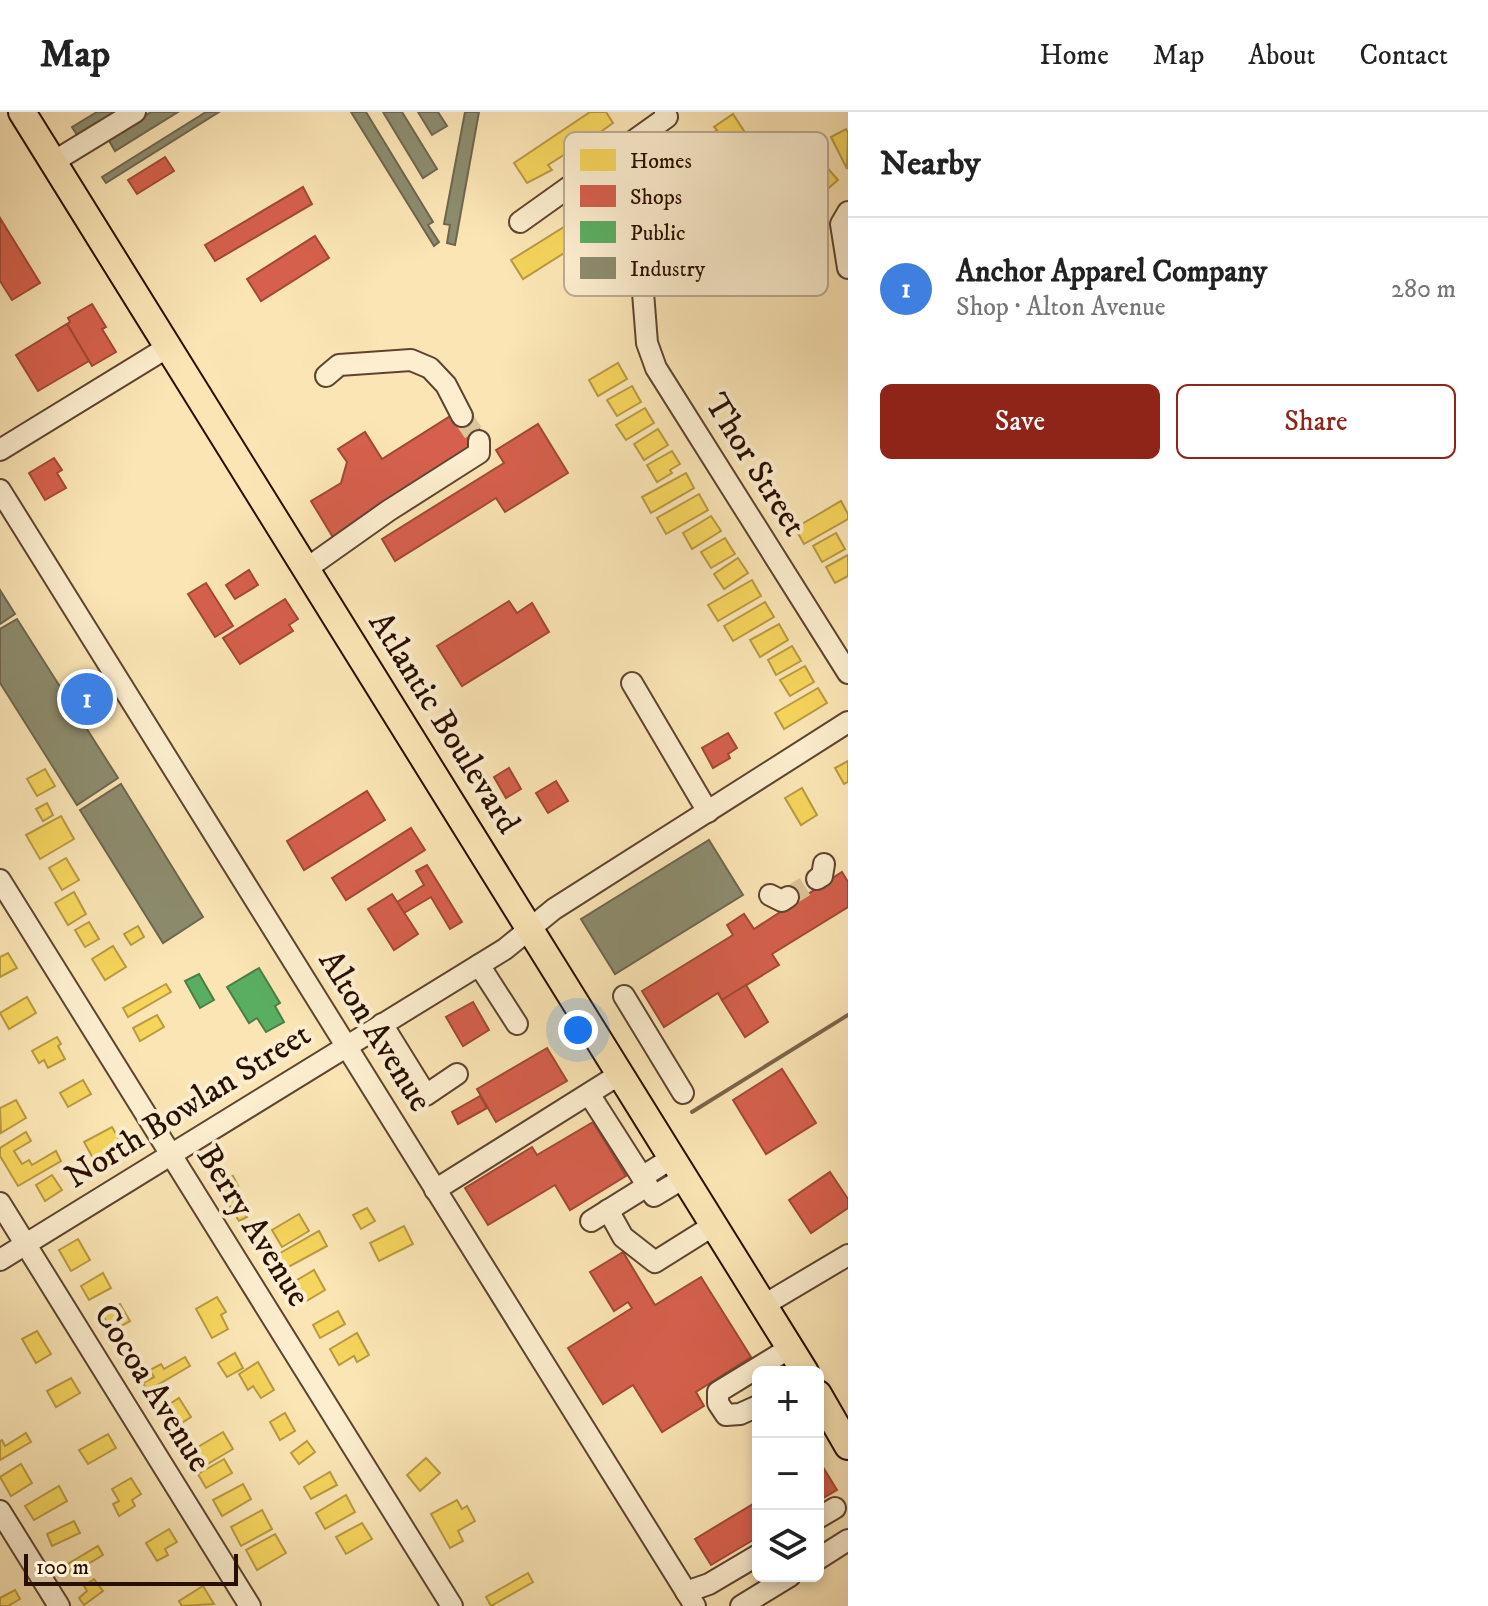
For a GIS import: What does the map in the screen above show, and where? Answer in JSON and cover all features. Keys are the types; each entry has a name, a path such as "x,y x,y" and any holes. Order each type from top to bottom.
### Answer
{"main road":[{"name":"Atlantic Boulevard","path":"22,112 801,1366"},
{"path":"824,1404 848,1446"}],"street":[{"path":"53,162 135,112"},
{"path":"647,132 672,114"},
{"path":"520,222 564,191"},
{"path":"848,212 841,224 848,268"},
{"name":"Thor Street","path":"643,296 647,343 656,368 848,673"},
{"path":"0,450 168,347"},
{"path":"326,376 339,365 411,360 430,368 446,385 462,416"},
{"path":"306,569 388,511 479,453 479,441"},
{"name":"Alton Avenue","path":"0,490 691,1599"},
{"path":"632,683 708,812"},
{"name":"North Bowlan Street","path":"0,1260 505,949 554,909 848,722"},
{"name":"Berry Avenue","path":"0,880 452,1606"},
{"path":"479,965 517,1024"},
{"path":"624,996 683,1093"},
{"path":"382,1024 426,1095 457,1074"},
{"path":"435,1190 620,1074"},
{"path":"589,1094 654,1196 678,1168"},
{"path":"624,1149 655,1130"},
{"path":"644,1181 599,1216 655,1262 714,1225"},
{"name":"Cocoa Avenue","path":"0,1203 250,1606"},
{"path":"764,1305 848,1255"},
{"path":"761,1366 790,1348"},
{"path":"752,1371 718,1392 718,1403 726,1415 752,1409"},
{"path":"0,1511 59,1606"},
{"path":"824,1555 848,1540"},
{"path":"691,1599 709,1584 752,1559"},
{"path":"741,1606 779,1582"}],"building: Homes":[{"path":"590,112 606,112 613,123 600,132 564,132 564,155 548,165 552,170 527,183 514,163"},
{"path":"733,114 745,132 714,132 717,130 714,127"},
{"path":"846,129 848,133 847,169 831,137"},
{"path":"828,169 838,180 828,189"},
{"path":"564,227 564,253 523,279 511,260"},
{"path":"618,363 627,379 598,396 589,380"},
{"path":"632,386 641,402 617,416 607,400"},
{"path":"645,408 654,423 626,440 616,425"},
{"path":"658,429 668,445 644,460 634,444"},
{"path":"672,451 680,464 657,482 647,465"},
{"path":"686,473 694,488 651,513 642,497"},
{"path":"699,494 708,510 666,534 657,518"},
{"path":"841,501 848,519 804,544 795,528"},
{"path":"711,516 721,531 692,549 683,533"},
{"path":"836,533 845,549 822,562 813,546"},
{"path":"725,538 735,554 711,568 701,552"},
{"path":"848,555 848,576 835,583 826,567"},
{"path":"738,558 748,573 724,589 714,574"},
{"path":"752,580 761,596 718,621 708,605"},
{"path":"765,602 774,617 733,641 724,626"},
{"path":"779,624 788,640 760,657 750,640"},
{"path":"792,646 801,661 776,675 768,660"},
{"path":"805,666 814,682 790,696 780,680"},
{"path":"818,688 827,703 784,729 775,713"},
{"path":"848,761 848,782 844,784 835,768"},
{"path":"45,769 55,786 37,796 27,779"},
{"path":"802,788 817,815 801,825 785,798"},
{"path":"47,803 53,815 43,821 36,809"},
{"path":"61,816 74,839 40,859 26,835"},
{"path":"66,858 79,880 62,890 49,868"},
{"path":"74,892 86,914 68,925 55,903"},
{"path":"89,922 99,939 85,947 75,930"},
{"path":"138,926 144,937 131,945 124,934"},
{"path":"113,946 126,967 105,980 92,959"},
{"path":"8,953 17,968 0,977 0,957"},
{"path":"166,984 171,992 128,1017 123,1008"},
{"path":"27,997 36,1013 9,1029 0,1013"},
{"path":"157,1015 164,1027 140,1041 133,1028"},
{"path":"57,1037 65,1059 48,1068 44,1060 39,1063 32,1051"},
{"path":"83,1080 91,1094 68,1107 60,1093"},
{"path":"16,1100 26,1118 1,1133 0,1108"},
{"path":"112,1127 122,1145 94,1160 84,1142"},
{"path":"26,1132 31,1141 14,1151 22,1164 29,1160 32,1165 56,1151 61,1161 18,1186 0,1156 0,1148"},
{"path":"52,1175 62,1190 45,1201 36,1185"},
{"path":"233,1176 238,1186 232,1190 247,1217 239,1221 217,1185"},
{"path":"367,1208 375,1221 361,1229 353,1215"},
{"path":"299,1214 309,1231 282,1247 272,1230"},
{"path":"404,1226 413,1244 379,1261 370,1243"},
{"path":"319,1231 327,1246 283,1270 275,1256"},
{"path":"78,1239 90,1260 71,1271 59,1250"},
{"path":"314,1270 325,1290 298,1306 287,1286"},
{"path":"103,1273 111,1288 89,1300 81,1286"},
{"path":"217,1297 226,1312 221,1315 228,1329 212,1338 196,1309"},
{"path":"120,1304 130,1321 112,1331 102,1314"},
{"path":"338,1311 345,1324 320,1338 313,1325"},
{"path":"37,1331 51,1354 36,1363 22,1339"},
{"path":"357,1333 369,1355 357,1362 354,1356 339,1365 330,1349"},
{"path":"235,1353 243,1368 227,1377 218,1363"},
{"path":"185,1357 190,1366 147,1391 143,1383 154,1377 150,1370 161,1364 164,1369"},
{"path":"258,1362 274,1390 261,1398 253,1386 248,1390 239,1374"},
{"path":"71,1378 80,1393 56,1407 47,1391"},
{"path":"179,1398 191,1417 174,1428 162,1409"},
{"path":"285,1413 295,1431 280,1440 270,1422"},
{"path":"223,1432 233,1449 201,1468 191,1451"},
{"path":"26,1433 31,1442 0,1460 0,1441 5,1446"},
{"path":"108,1434 116,1448 88,1464 79,1450"},
{"path":"307,1441 315,1452 299,1464 291,1453"},
{"path":"426,1458 440,1473 420,1491 407,1475"},
{"path":"224,1459 232,1473 206,1488 198,1474"},
{"path":"21,1464 32,1483 11,1496 0,1477"},
{"path":"330,1472 337,1485 311,1499 304,1487"},
{"path":"131,1478 141,1494 132,1500 135,1506 119,1516 113,1504 119,1501 112,1489"},
{"path":"243,1484 251,1499 222,1516 213,1500"},
{"path":"59,1486 67,1501 34,1520 25,1506"},
{"path":"346,1495 355,1512 325,1529 316,1513"},
{"path":"457,1500 462,1509 467,1506 475,1521 458,1531 463,1541 450,1548 431,1514"},
{"path":"262,1510 272,1529 241,1546 231,1527"},
{"path":"74,1521 80,1533 52,1546 47,1534"},
{"path":"362,1523 372,1539 346,1554 336,1537"},
{"path":"169,1529 177,1542 165,1549 168,1555 157,1561 146,1543"},
{"path":"275,1534 286,1553 257,1570 246,1550"},
{"path":"98,1546 103,1555 71,1574 66,1565"},
{"path":"528,1573 533,1582 491,1606 486,1597"},
{"path":"94,1579 103,1591 84,1605 79,1598 87,1591 84,1586"},
{"path":"203,1586 214,1604 182,1606 179,1601"},
{"path":"15,1590 20,1599 8,1606 0,1606 0,1598"}],"building: Shops":[{"path":"165,157 174,171 137,194 128,180"},
{"path":"303,187 312,204 215,261 205,245"},
{"path":"0,218 40,283 12,300 0,281"},
{"path":"315,236 329,258 261,301 247,279"},
{"path":"92,304 116,352 92,366 67,324 70,322 68,318"},
{"path":"67,324 89,361 38,391 16,355"},
{"path":"469,412 484,437 334,539 311,501 341,483 347,462 338,449 365,432 382,459 452,415"},
{"path":"538,424 568,473 505,512 496,498 395,561 382,539 504,463 496,450"},
{"path":"54,458 62,470 57,473 66,488 45,500 29,473"},
{"path":"249,570 258,585 235,599 226,585"},
{"path":"206,583 233,626 215,637 188,594"},
{"path":"285,599 298,619 289,625 293,631 240,664 223,638"},
{"path":"509,601 517,613 532,603 549,632 462,686 437,646"},
{"path":"728,733 737,748 728,754 730,758 713,768 702,748"},
{"path":"509,768 521,789 506,798 494,777"},
{"path":"556,781 568,801 548,813 536,793"},
{"path":"367,791 385,820 304,870 287,841"},
{"path":"411,828 425,850 346,900 332,878"},
{"path":"427,865 462,922 450,929 431,897 404,913 397,902 424,885 416,871"},
{"path":"842,872 848,882 848,907 772,954 779,965 722,1000 718,993 664,1027 642,991 733,935 727,925 744,914 754,929"},
{"path":"392,894 418,934 394,950 368,909"},
{"path":"746,985 768,1022 745,1037 722,1000"},
{"path":"473,1002 489,1030 463,1046 446,1017"},
{"path":"547,1048 567,1081 496,1122 477,1089"},
{"path":"782,1069 816,1123 766,1154 733,1100"},
{"path":"480,1096 487,1108 458,1124 452,1112"},
{"path":"593,1122 626,1176 570,1210 555,1185 488,1225 465,1188 532,1147 537,1155"},
{"path":"830,1172 848,1199 848,1208 811,1233 789,1200"},
{"path":"623,1252 655,1305 701,1277 751,1357 696,1392 704,1406 662,1432 633,1385 603,1404 568,1348 632,1308 628,1302 614,1311 590,1272"},
{"path":"824,1469 837,1490 824,1498"},
{"path":"752,1505 752,1541 711,1565 695,1539"}],"building: Public":[{"path":"259,968 280,1003 275,1006 284,1022 266,1032 257,1018 249,1023 227,987"},
{"path":"199,974 214,1000 200,1008 185,981"}],"building: Industry":[{"path":"97,112 121,112 79,138 72,127"},
{"path":"151,112 178,112 115,151 108,139"},
{"path":"206,112 219,112 106,183 102,177"},
{"path":"351,112 366,112 433,222 428,225 439,242 434,246"},
{"path":"383,112 402,112 437,169 423,178"},
{"path":"418,112 438,112 447,126 432,135"},
{"path":"465,112 479,112 455,245 447,243 450,225 444,224"},
{"path":"0,590 15,614 0,624"},
{"path":"17,619 118,778 77,805 0,683 0,629"},
{"path":"121,784 203,917 163,943 80,810"},
{"path":"709,840 743,895 615,974 581,919"}],"waterway":[{"path":"692,1112 848,1015"}],"tunnel":[{"path":"462,416 479,441"},
{"path":"788,897 817,879"}],"place":[{"name":"Anchor Apparel Company","path":"87,699"}]}
